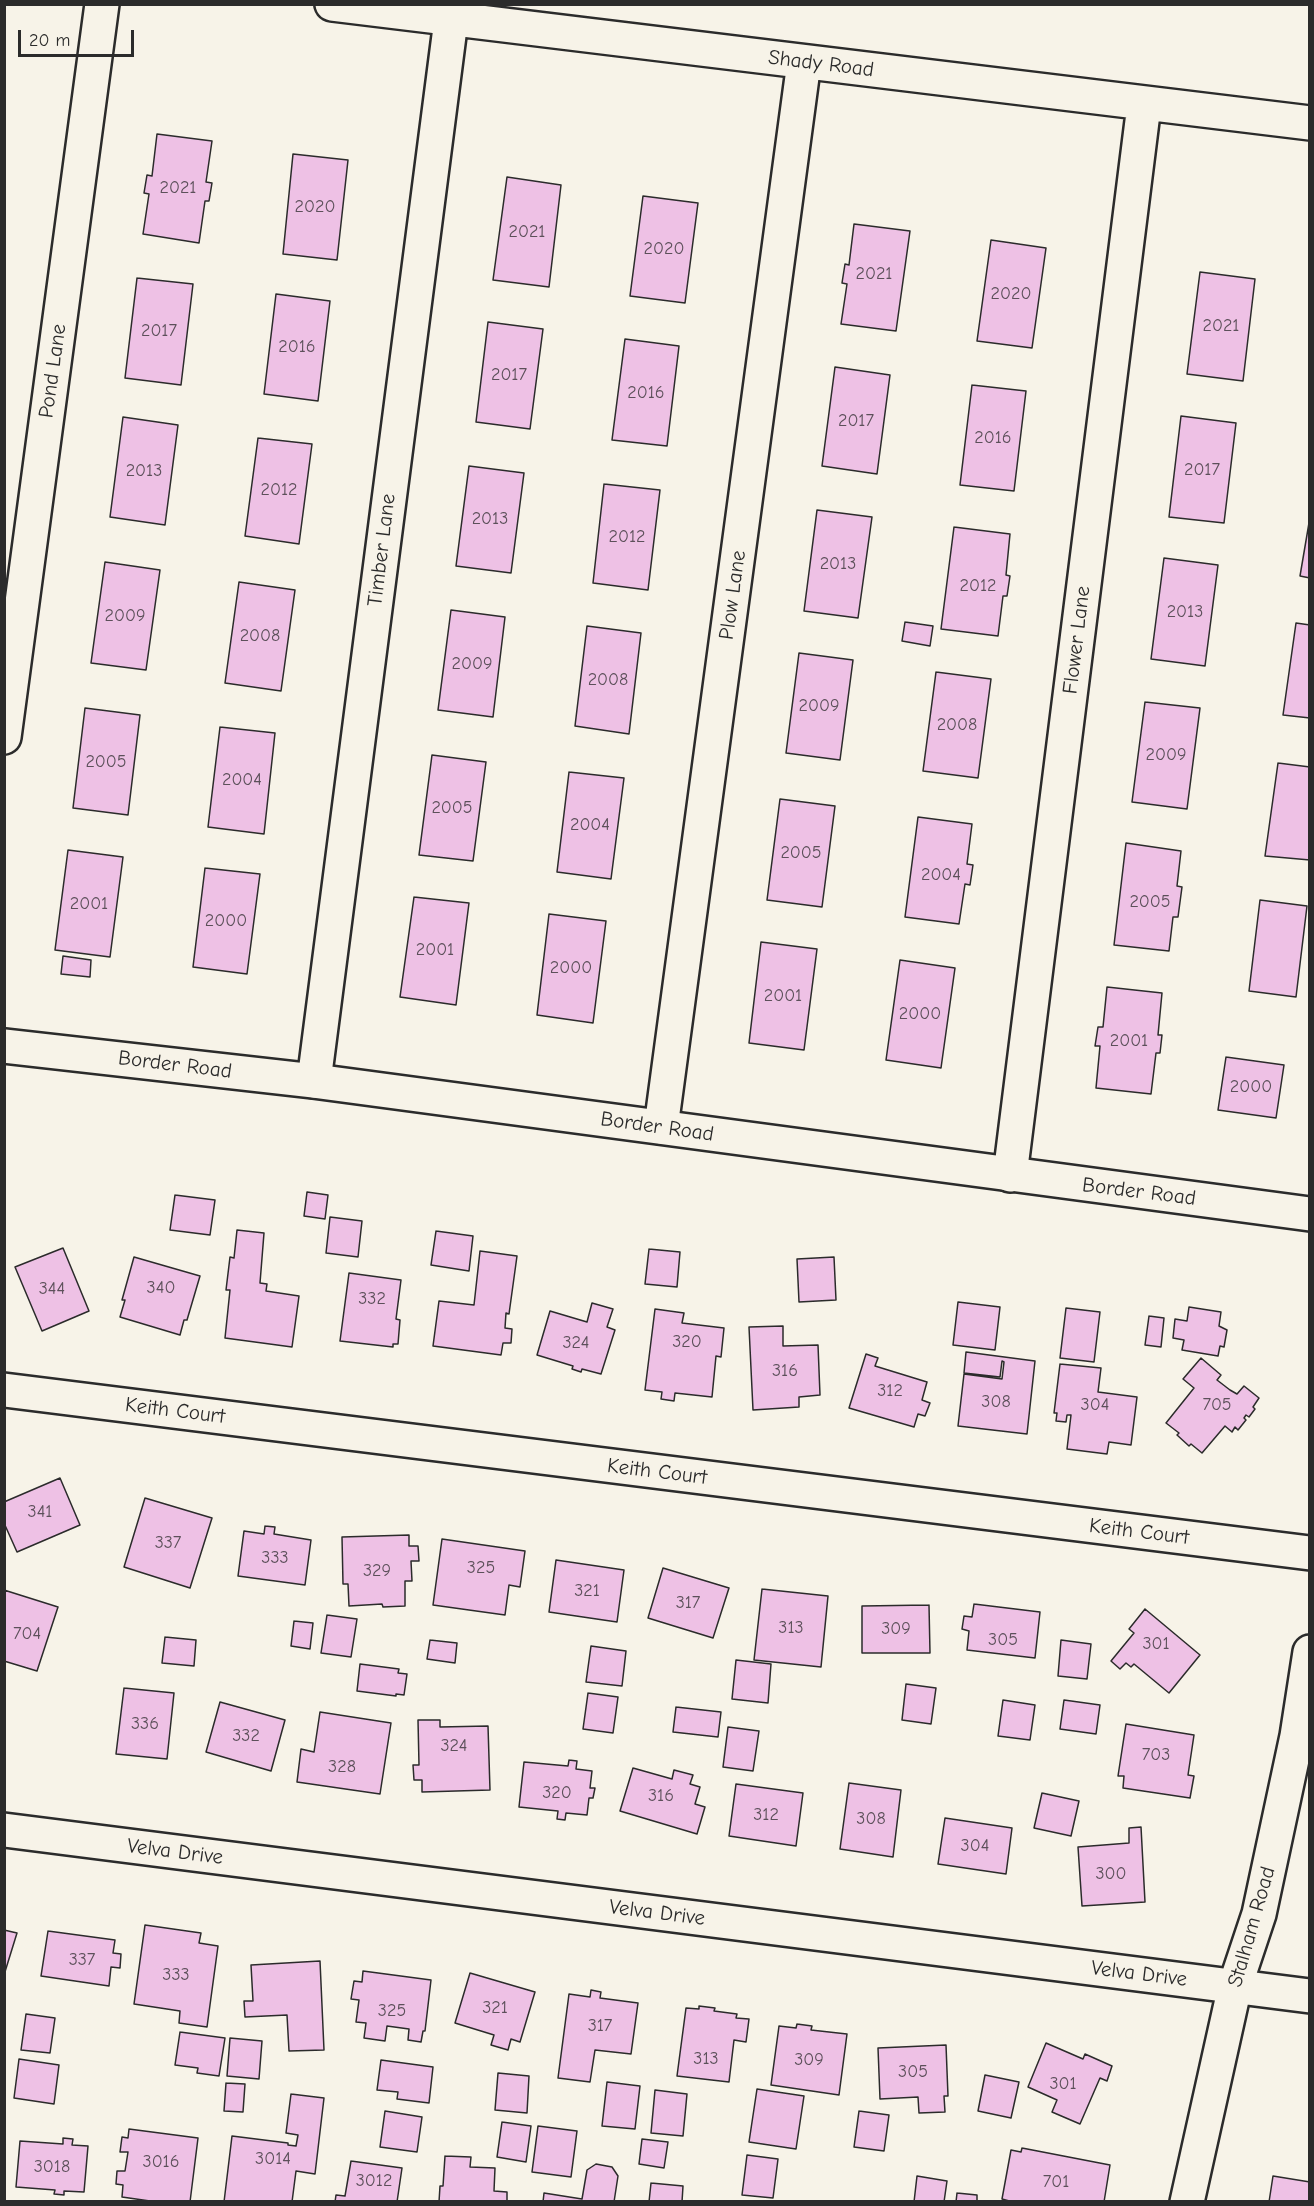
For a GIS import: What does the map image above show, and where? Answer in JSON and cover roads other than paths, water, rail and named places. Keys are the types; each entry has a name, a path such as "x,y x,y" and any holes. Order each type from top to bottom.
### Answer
{"street":[{"name":"Pond Lane","path":"4,737 102,4"},
{"name":"Shady Road","path":"332,4 1143,105 1310,123"},
{"name":"Timber Lane","path":"314,1081 451,20"},
{"name":"Plow Lane","path":"661,1127 804,62"},
{"name":"Flower Lane","path":"1010,1175 1143,105"},
{"name":"Border Road","path":"4,1046 314,1081 1310,1214"},
{"name":"Keith Court","path":"4,1390 1310,1554"},
{"name":"Stalham Road","path":"1186,2202 1235,1986 1259,1914 1297,1736 1310,1652"},
{"name":"Velva Drive","path":"4,1830 1310,1996"}]}
